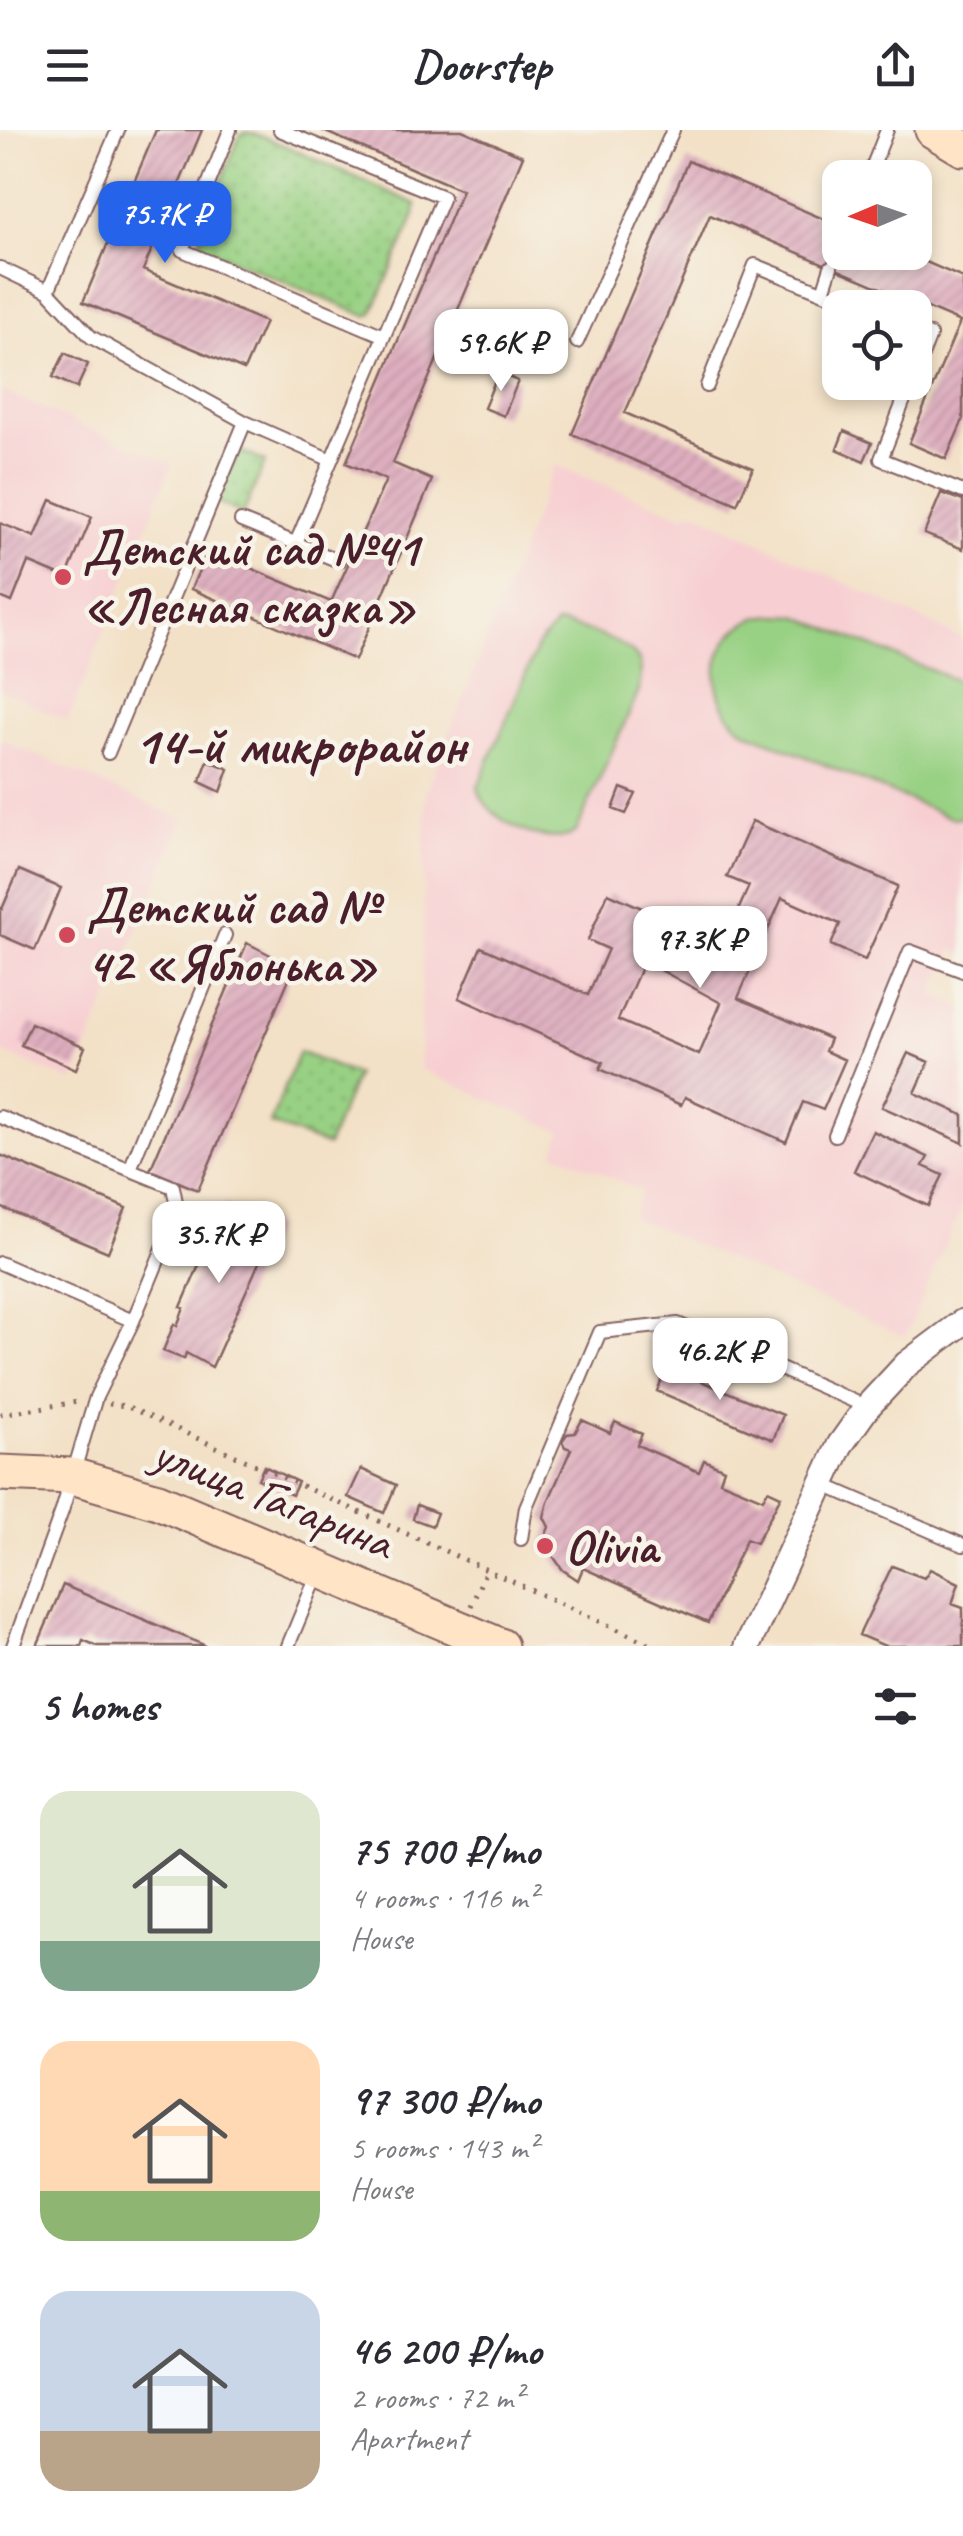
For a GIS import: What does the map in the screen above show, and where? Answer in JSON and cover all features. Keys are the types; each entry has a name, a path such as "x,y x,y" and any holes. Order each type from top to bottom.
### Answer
{"main road":[{"path":"933,130 963,148"},
{"name":"улица Гагарина","path":"0,1472 72,1476 158,1500 500,1646"}],"street":[{"path":"747,1646 840,1445 867,1407 907,1364 963,1322"}],"lane":[{"path":"48,291 118,130"},
{"path":"230,130 182,250 384,336"},
{"path":"280,130 443,196 296,543"},
{"path":"577,342 673,130"},
{"path":"875,160 887,130"},
{"path":"333,152 340,138"},
{"path":"707,386 754,265 822,292"},
{"path":"0,268 48,291 91,337 245,422 332,460"},
{"path":"904,400 881,459 963,492"},
{"path":"108,753 245,422"},
{"path":"241,521 339,562"},
{"path":"130,1169 225,935"},
{"path":"835,1135 910,951 963,971"},
{"path":"0,1117 173,1188 178,1212 94,1403 13,1646"},
{"path":"0,1263 133,1321"},
{"path":"521,1539 526,1507 600,1332 678,1324 867,1407"},
{"path":"822,1484 963,1545"},
{"path":"288,1646 320,1569"}],"path":[{"path":"0,1414 72,1402 126,1406 654,1646"}],"shaded area":[{"name":"Детский сад №41 «Лесная сказка»","path":"0,390 172,464 68,721 0,690"},
{"path":"555,465 681,515 695,511 963,639 963,953 953,949 933,994 963,1008 963,1204 905,1337 631,1217 642,1191 554,1152 562,1132 420,1069 426,792"},
{"name":"Детский сад № 42 «Яблонька»","path":"0,739 184,819 73,1082 0,1051"}],"green space":[{"path":"246,132 416,204 415,215 372,314 366,316 206,249 200,243 240,135"},
{"path":"238,450 265,462 243,514 217,502"},
{"path":"777,615 797,616 963,683 963,818 949,817 747,732 734,721 719,694 716,678 723,647 746,623"},
{"path":"557,624 588,631 624,647 638,659 641,674 639,691 576,832 550,837 534,835 504,820 482,799 478,787 538,645"},
{"path":"299,1052 356,1075 327,1146 270,1124"}],"building":[{"path":"156,130 202,130 143,270 265,322 244,370 83,302"},
{"path":"321,130 462,130 523,156 393,463 432,480 355,660 191,589 208,550 331,602 386,480 346,463 462,190"},
{"path":"688,161 822,218 822,263 710,215 625,413 753,468 737,504 572,434"},
{"path":"932,265 963,278 963,420 946,459 909,443 927,400 932,400 932,388 960,322 932,310 932,290 885,290 839,270 932,270"},
{"path":"65,353 88,364 77,388 53,377"},
{"path":"498,373 518,381 504,416 484,408"},
{"path":"844,431 872,443 864,461 837,449"},
{"path":"941,493 963,501 963,549 924,534"},
{"path":"51,500 92,517 66,578 28,562 12,602 0,597 0,523 35,537"},
{"path":"208,760 229,769 221,792 200,782"},
{"path":"621,788 636,794 626,814 613,809"},
{"path":"752,821 898,886 865,960 831,945 840,924 782,898 738,998 830,1039 825,1051 845,1060 823,1110 803,1102 786,1142 685,1097 681,1105 600,1069 603,1062 459,998 481,947 588,995 608,949 588,940 608,893 723,944 749,886 727,877","holes":["644,961 721,1003 699,1055 618,1020"]},
{"path":"19,870 61,888 35,950 0,935 0,908"},
{"path":"247,943 294,967 198,1190 150,1170"},
{"path":"31,1023 85,1047 76,1069 21,1045"},
{"path":"908,1053 929,1062 915,1093 963,1115 963,1143 882,1107"},
{"path":"873,1131 928,1157 923,1166 943,1175 928,1206 854,1171"},
{"path":"0,1155 126,1208 108,1252 0,1207"},
{"path":"225,1205 275,1227 212,1367 186,1353 184,1359 163,1351 174,1324 177,1326 184,1308 181,1307"},
{"path":"667,1367 783,1415 773,1440 657,1391"},
{"path":"582,1420 610,1433 615,1422 642,1434 637,1445 699,1472 704,1460 724,1469 720,1481 763,1499 768,1490 781,1496 756,1543 746,1539 708,1623 583,1568 578,1580 563,1570 553,1556 540,1550 549,1527 544,1517 548,1502 571,1449 562,1441 567,1434 575,1433"},
{"path":"264,1466 298,1482 292,1495 258,1479"},
{"path":"361,1469 396,1485 384,1513 348,1497"},
{"path":"417,1505 437,1513 432,1526 413,1519"},
{"path":"892,1566 924,1578 930,1569 959,1583 952,1604 963,1608 963,1646 885,1646 859,1635"},
{"path":"63,1585 206,1646 97,1646 83,1640 81,1646 37,1646"}],"place":[{"name":"Детский сад №41 «Лесная сказка»","path":"63,577"},
{"name":"Детский сад № 42 «Яблонька»","path":"67,935"},
{"name":"Olivia","path":"545,1546"}],"district":[{"name":"14-й микрорайон","path":"300,745"}]}
